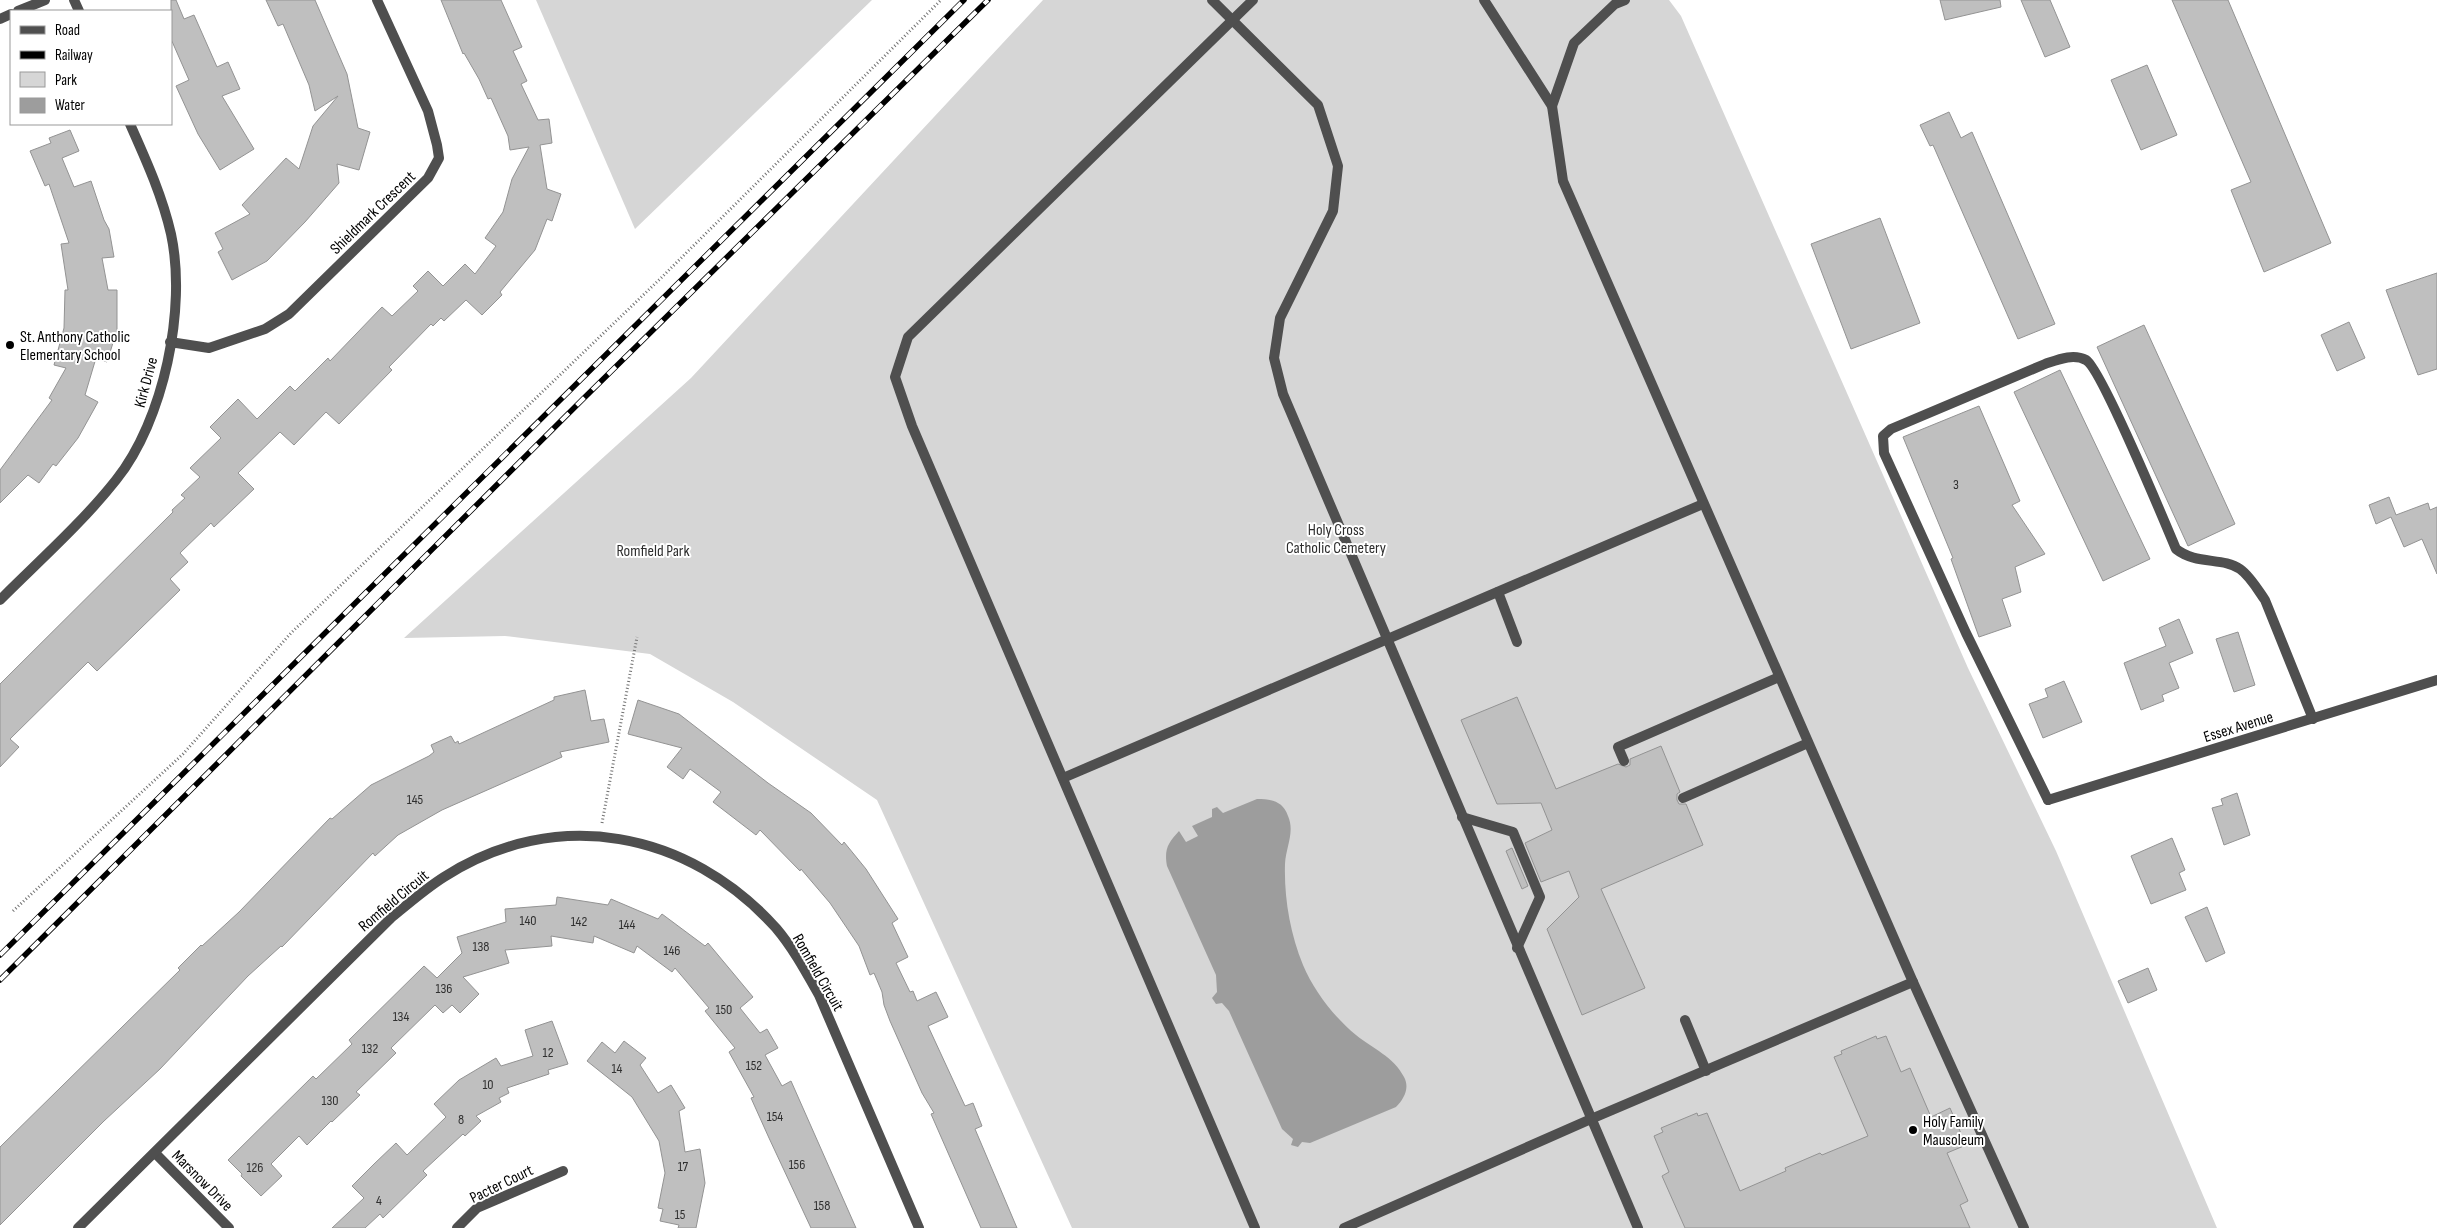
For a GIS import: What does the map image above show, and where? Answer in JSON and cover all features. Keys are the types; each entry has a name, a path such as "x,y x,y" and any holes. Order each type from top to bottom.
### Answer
{"street":[{"path":"20,10 45,0"},
{"name":"Shieldmark Crescent","path":"170,342 209,348 265,329 289,314 428,178 439,158 428,111 376,0"},
{"path":"1212,0 1318,105 1338,166 1333,211 1280,318 1274,358 1283,394 1386,640 1638,1228"},
{"path":"1253,0 908,337 895,377 912,426 1255,1228"},
{"path":"1484,0 1552,106 1564,181 1912,982 2024,1228"},
{"path":"1552,106 1574,43 1615,4 1625,0"},
{"name":"Kirk Drive","path":"0,600 117,479 142,438 155,408 170,342 175,306 171,236 157,184 130,125"},
{"name":"Essex Avenue","path":"2313,718 2265,600 2256,586 2240,568 2186,557 2176,549 2107,394 2092,366 2085,360 2069,357 2045,364 1891,429 1884,436 1884,453 1966,633 2048,800 2437,680"},
{"path":"1063,778 1703,504"},
{"path":"1498,592 1517,642"},
{"path":"1624,761 1618,747 1779,677"},
{"path":"1683,798 1808,743"},
{"path":"1462,817 1513,832 1540,897 1518,948"},
{"name":"Romfield Circuit","path":"78,1228 391,918 417,896 446,876 498,852 547,839 600,835 646,844 669,852 698,866 754,906 776,929 798,959 819,995 919,1228"},
{"path":"1344,1228 1912,982"},
{"path":"1685,1020 1706,1070"},
{"name":"Marsnow Drive","path":"155,1153 229,1228"},
{"name":"Pacter Court","path":"456,1228 477,1208 563,1170"}],"path":[{"path":"13,911 183,754 291,633 661,278 941,0"},
{"path":"600,835 637,637"}],"green space":[{"path":"536,0 872,0 635,229"},
{"name":"Holy Cross Catholic Cemetery","path":"1043,0 1669,0 1681,16 1968,668 2056,851 2217,1228 1072,1228 877,800 733,702 650,654 505,636 404,638 691,378"}],"water":[{"path":"1257,799 1272,800 1280,804 1286,811 1290,822 1291,828 1285,864 1287,902 1291,928 1308,975 1332,1012 1356,1035 1395,1064 1406,1081 1404,1097 1396,1107 1310,1143 1302,1142 1298,1147 1291,1145 1293,1139 1282,1129 1229,1011 1222,1003 1216,1004 1212,998 1217,992 1216,975 1166,860 1168,847 1179,831 1186,842 1198,836 1192,826 1212,817 1212,809 1217,807 1223,813"}],"building":[{"path":"171,0 176,0 184,19 194,15 217,67 228,62 240,89 222,96 254,149 220,170 198,134 176,86 189,80 172,41"},
{"path":"266,0 315,0 347,74 358,128 370,132 359,170 337,164 339,183 305,222 267,261 232,280 218,252 223,249 215,233 250,214 242,205 286,158 299,169 313,126 338,96 315,111 309,85 283,24 278,26"},
{"path":"441,0 501,0 522,47 513,51 527,81 521,84 538,120 549,119 552,143 540,145 547,189 561,194 552,221 547,219 535,250 500,292 502,295 482,315 466,300 444,321 441,318 433,326 431,324 389,367 392,370 339,424 326,412 294,445 280,432 238,473 254,489 214,527 211,523 180,553 188,562 170,579 180,590 97,671 88,662 10,739 19,747 0,767 0,684 185,498 181,495 200,477 190,468 221,438 210,427 238,399 257,419 290,386 295,391 328,358 330,361 382,307 392,316 418,291 413,286 428,271 443,286 465,264 475,274 496,246 485,238 503,212 512,179 529,147 510,150 508,136 491,98 488,99 479,79 463,54"},
{"path":"1940,0 2000,0 2001,7 1945,20"},
{"path":"2021,0 2050,0 2070,47 2045,57"},
{"path":"2172,0 2228,0 2331,243 2264,272 2231,190 2251,182"},
{"path":"2147,65 2177,135 2141,150 2111,80"},
{"path":"1949,112 1961,138 1972,132 2055,324 2018,339 1933,145 1930,146 1920,125"},
{"path":"70,130 79,151 62,158 74,187 91,181 104,220 109,229 114,257 102,258 108,290 117,290 117,330 107,362 96,358 85,395 98,402 78,438 56,466 53,464 39,483 28,475 0,503 0,470 52,400 49,398 66,368 54,365 64,328 65,290 68,290 61,244 69,243 49,184 45,186 30,151 51,143 49,138"},
{"path":"1880,218 1920,323 1851,349 1811,244"},
{"path":"2437,273 2437,369 2418,375 2386,290"},
{"path":"2349,322 2365,358 2337,371 2321,335"},
{"path":"2144,325 2235,524 2188,546 2097,347"},
{"path":"2060,370 2150,559 2103,581 2014,392"},
{"path":"1979,406 2020,501 2012,505 2045,554 2015,567 2021,592 2002,599 2011,626 1979,637 1951,559 1953,558 1903,437"},
{"path":"2389,497 2396,515 2428,503 2430,510 2437,507 2437,574 2422,539 2404,547 2391,517 2376,524 2369,505"},
{"path":"2179,619 2193,653 2169,663 2179,688 2162,695 2164,701 2141,710 2124,663 2166,646 2159,628"},
{"path":"2238,632 2255,685 2234,692 2216,639"},
{"path":"2064,681 2082,722 2043,738 2029,704 2048,697 2045,689"},
{"path":"585,690 591,721 604,719 609,742 560,752 562,757 442,810 398,835 375,856 373,853 282,947 248,976 160,1069 104,1121 0,1225 0,1147 180,970 178,968 201,945 239,912 330,818 332,819 371,785 429,756 434,752 431,745 451,736 455,743 458,741 459,744 554,700 554,697"},
{"path":"1517,697 1556,789 1618,764 1626,767 1630,765 1630,759 1661,746 1680,792 1677,794 1677,800 1679,804 1686,804 1703,845 1601,889 1645,988 1582,1015 1547,929 1579,897 1569,871 1541,882 1525,843 1552,830 1541,803 1497,804 1461,720"},
{"path":"638,700 679,714 768,783 811,813 842,845 844,842 866,869 898,919 892,923 908,957 896,963 910,992 913,991 917,1001 936,992 948,1017 928,1026 965,1106 973,1103 982,1126 975,1129 1017,1228 981,1228 931,1114 934,1113 922,1093 890,1021 884,1005 882,992 874,973 870,975 859,946 830,903 801,869 800,871 760,830 756,835 713,802 721,792 690,769 683,779 667,767 682,748 628,734"},
{"path":"2237,793 2250,835 2224,845 2212,808 2223,805 2221,799"},
{"path":"2172,838 2185,870 2179,873 2186,890 2151,904 2131,856"},
{"path":"1512,848 1528,886 1522,889 1506,851"},
{"path":"557,897 608,905 611,899 658,919 662,914 705,946 708,943 753,997 740,1008 760,1033 767,1029 778,1048 765,1055 782,1086 791,1081 856,1228 811,1228 751,1098 754,1097 729,1052 735,1048 705,1011 709,1008 675,968 672,972 637,946 634,953 594,936 593,943 551,936 552,946 505,950 509,963 463,977 479,994 460,1013 452,1005 443,1013 435,1005 391,1048 396,1053 356,1092 360,1095 307,1145 299,1136 271,1164 282,1176 261,1196 241,1176 242,1174 228,1160 313,1076 316,1079 352,1044 349,1040 424,966 437,978 462,953 457,937 506,922 505,909 556,905"},
{"path":"2207,907 2225,953 2206,962 2185,917"},
{"path":"2148,968 2157,990 2128,1003 2118,981"},
{"path":"552,1021 568,1064 548,1070 549,1074 507,1088 509,1093 499,1098 501,1102 476,1116 481,1121 465,1136 463,1134 423,1171 427,1175 383,1218 380,1214 365,1228 332,1228 364,1198 352,1186 374,1164 396,1143 407,1155 446,1117 434,1104 459,1080 496,1058 501,1066 533,1056 525,1030"},
{"name":"Holy Family Mausoleum","path":"1876,1036 1877,1039 1886,1036 1901,1072 1910,1068 1931,1117 1950,1108 1966,1145 1947,1153 1968,1201 1960,1205 1970,1228 1685,1228 1662,1176 1669,1172 1654,1136 1663,1132 1661,1128 1697,1113 1698,1116 1707,1113 1740,1191 1786,1171 1785,1168 1868,1136 1834,1057 1842,1054 1841,1051"},
{"path":"624,1041 646,1058 640,1065 658,1093 671,1085 685,1108 679,1111 685,1152 700,1149 705,1183 696,1228 678,1228 679,1225 660,1221 663,1209 658,1208 665,1173 659,1141 632,1097 587,1061 602,1042 615,1053"}],"railway":[{"path":"0,955 964,0"},
{"path":"0,980 583,399 988,0"}],"place":[{"name":"St. Anthony Catholic Elementary School","path":"10,345"},
{"name":"Holy Family Mausoleum","path":"1913,1130"}],"park label":[{"name":"Romfield Park","path":"653,550"}]}
